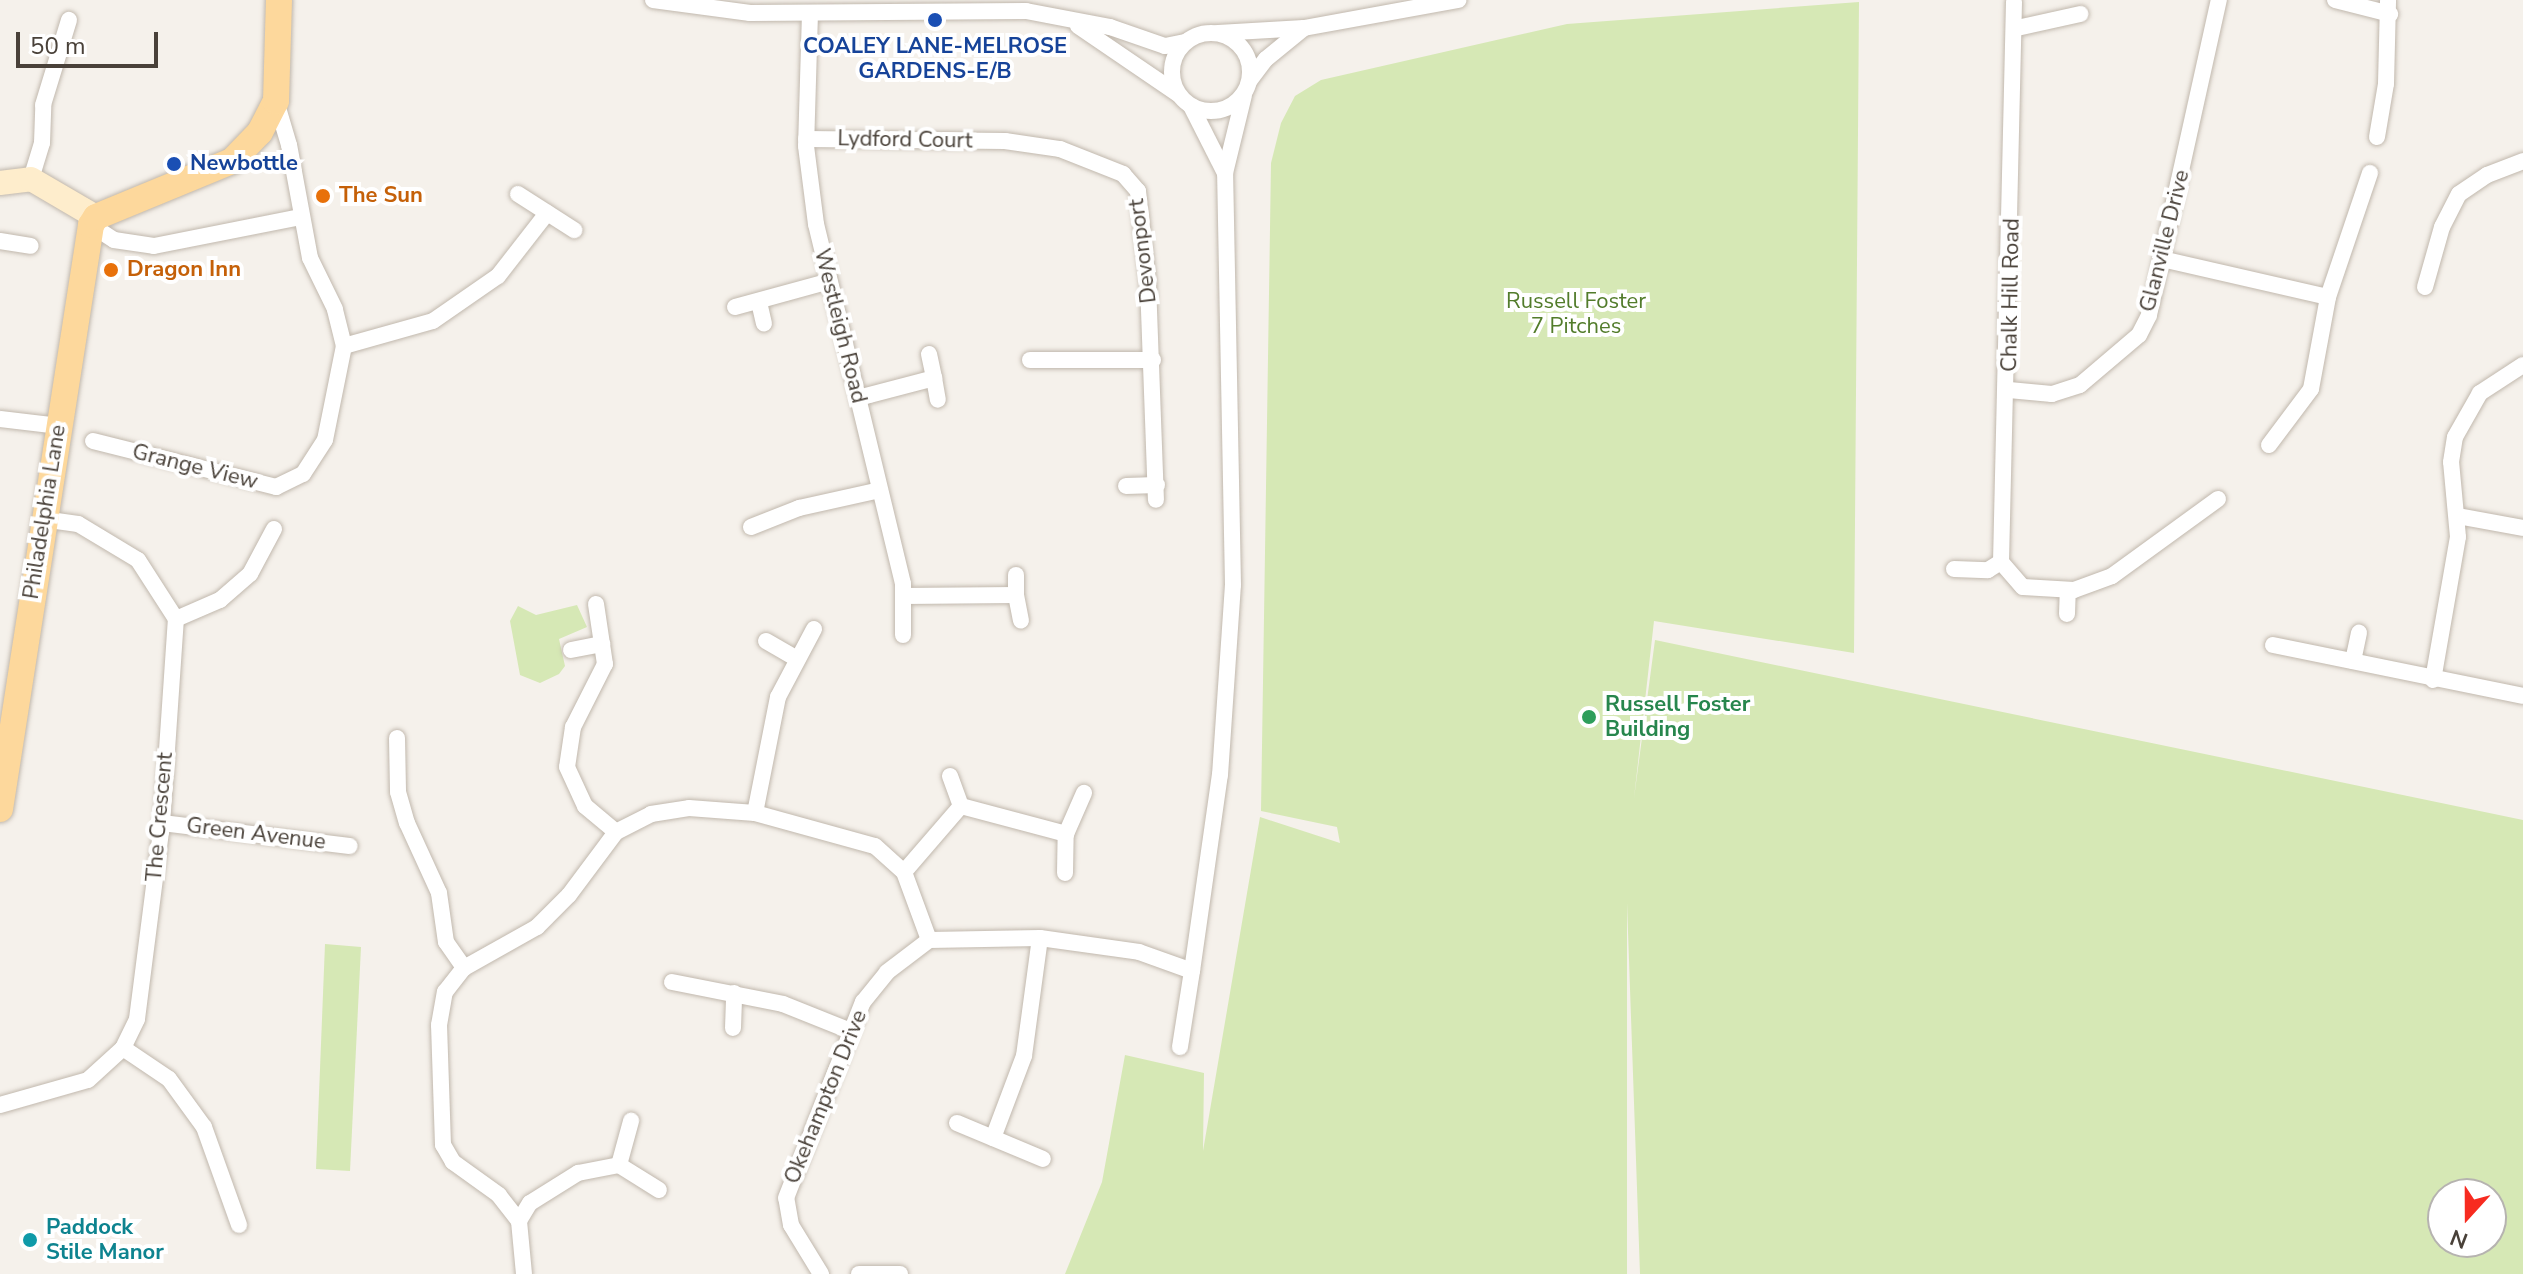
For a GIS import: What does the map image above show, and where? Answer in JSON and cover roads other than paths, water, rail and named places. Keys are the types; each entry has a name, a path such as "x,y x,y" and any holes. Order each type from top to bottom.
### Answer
{"main road":[{"path":"93,221 232,161 260,132 276,101 279,0"},
{"name":"Philadelphia Lane","path":"0,809 42,519 93,221"}],"street":[{"path":"653,0 750,13 810,13 908,6 1026,11 1063,17 1165,46 1216,33 1304,28 1458,0"},
{"name":"Glanville Drive","path":"2009,390 2052,394 2080,385 2139,335 2162,259 2219,0"},
{"path":"2335,0 2389,7 2377,137"},
{"name":"Chalk Hill Road","path":"2001,562 2009,390 2017,28 2014,2"},
{"name":"Westleigh Road","path":"810,13 806,139 816,224 903,596 903,635"},
{"path":"2017,28 2080,14"},
{"path":"1063,17 1178,94 1191,106 1225,173"},
{"path":"31,179 42,143 43,105 69,20"},
{"path":"1191,106 1211,112 1227,108 1247,88 1266,59 1304,28"},
{"path":"1180,1047 1220,775 1233,585 1225,173 1247,88 1242,48 1216,33"},
{"path":"1178,94 1172,64 1185,42"},
{"name":"Grange View","path":"93,441 276,487 303,474 325,440 344,346 335,309 316,274 301,217 289,145 276,101"},
{"name":"Lydford Court","path":"806,139 1005,141"},
{"name":"Devonport","path":"1005,141 1091,159 1123,174 1138,191 1153,360 1156,492 1126,486"},
{"path":"2425,287 2442,227 2459,194 2487,175 2523,161"},
{"path":"2269,445 2311,389 2328,297 2370,173"},
{"path":"0,183 31,179 93,221 114,240 154,246 301,217"},
{"path":"518,194 574,230"},
{"path":"344,346 433,321 498,276 547,213"},
{"path":"0,241 31,246"},
{"path":"2162,259 2328,297"},
{"path":"735,307 830,281"},
{"path":"759,302 764,323"},
{"path":"929,354 938,400"},
{"path":"1030,360 1153,360"},
{"path":"2433,680 2458,516 2451,462 2462,417 2480,393 2523,365"},
{"path":"858,398 934,378"},
{"path":"0,419 60,426"},
{"path":"751,527 799,508 880,490"},
{"path":"1954,569 1988,570 2001,562 2023,587 2068,590 2112,576 2218,499"},
{"path":"2458,516 2523,528"},
{"path":"42,519 78,524 138,560 176,619 220,600 250,574 274,529"},
{"path":"1016,575 1021,621"},
{"path":"2067,614 2068,590"},
{"path":"903,596 1016,595"},
{"path":"596,604 605,664 573,727 567,767 585,806 616,832"},
{"name":"The Crescent","path":"0,1105 88,1080 123,1048 137,1019 162,823 176,619"},
{"path":"755,813 772,721 795,658 814,629"},
{"path":"2353,661 2359,633"},
{"path":"766,641 795,658"},
{"path":"571,650 602,644"},
{"path":"2273,645 2523,696"},
{"path":"397,738 404,812 439,893 446,942 464,968"},
{"path":"950,776 961,806"},
{"path":"1065,873 1066,834 1084,793"},
{"path":"904,872 961,806"},
{"path":"961,806 1066,834"},
{"path":"524,1274 519,1221 499,1195 453,1162 443,1145 439,1025 445,992 464,968 537,927 569,895 616,832 651,814 689,808 755,813 863,841 904,872 929,940 1040,938 1139,952 1192,971"},
{"name":"Green Avenue","path":"162,823 350,846"},
{"path":"993,1138 1024,1056 1040,938"},
{"name":"Okehampton Drive","path":"821,1274 791,1225 786,1198 848,1030 887,972 929,940"},
{"path":"672,982 734,993 848,1030"},
{"path":"733,1028 734,993"},
{"path":"123,1048 169,1079 204,1127 239,1225"},
{"path":"619,1165 631,1121"},
{"path":"957,1123 1043,1159"},
{"path":"519,1221 530,1203 578,1173 619,1165 659,1190"},
{"path":"859,1274 900,1274"}],"place":[{"name":"COALEY LANE-MELROSE GARDENS-E/B","path":"935,20"},
{"name":"Newbottle","path":"174,164"},
{"name":"The Sun","path":"323,196"},
{"name":"Dragon Inn","path":"111,270"},
{"name":"Russell Foster Building","path":"1589,717"},
{"name":"Paddock Stile Manor","path":"30,1240"}],"park label":[{"name":"Russell Foster 7 Pitches","path":"1576,314"}]}
